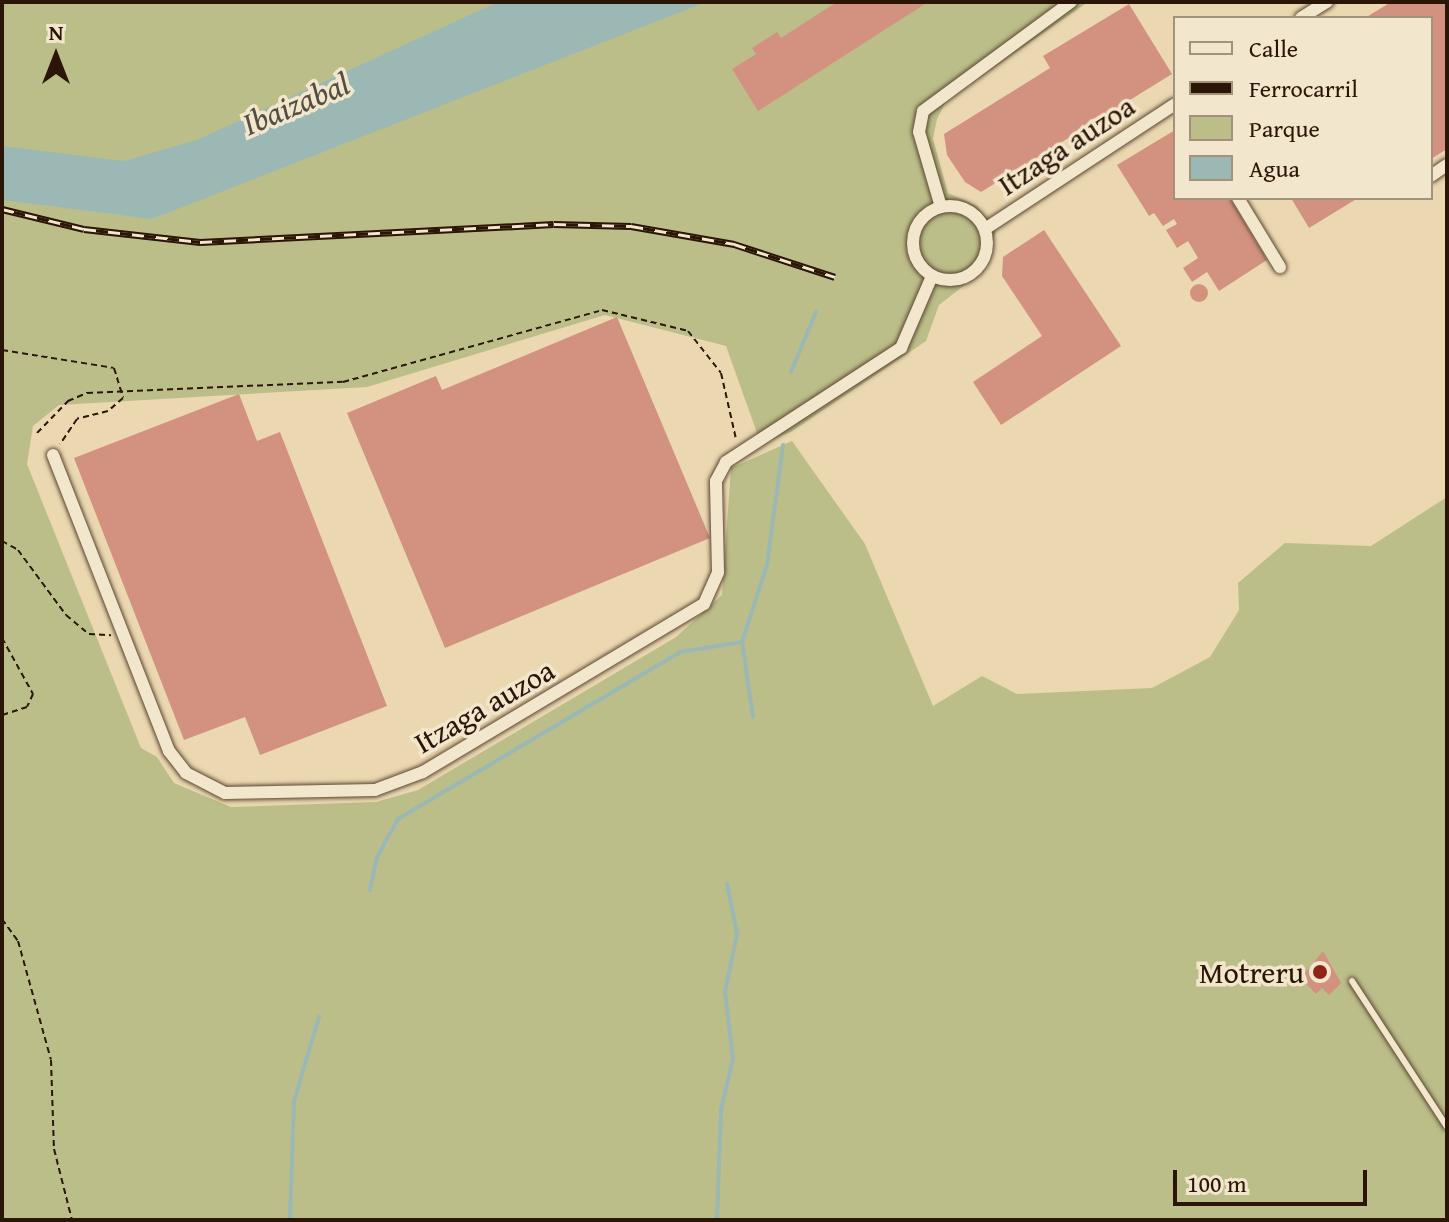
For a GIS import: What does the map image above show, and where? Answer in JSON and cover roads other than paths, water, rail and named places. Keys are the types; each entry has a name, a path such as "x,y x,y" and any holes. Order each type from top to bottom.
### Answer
{"street":[{"path":"941,207 919,132 923,111 1071,2"},
{"path":"1304,16 1327,2"},
{"name":"Itzaga auzoa","path":"985,229 1173,105"},
{"path":"1239,200 1280,267"},
{"path":"941,207 972,213 985,229 987,252 975,272 954,281 932,276 912,245 920,221 941,207"},
{"name":"Itzaga auzoa","path":"53,455 169,751 186,773 225,793 400,784 704,604 718,572 716,481 738,452 901,348 932,276"}],"lane":[{"path":"1352,981 1447,1127"}],"water":[{"name":"Ibaizabal","path":"498,2 706,2 152,219 2,200 2,146 124,161 197,140"}],"waterway":[{"path":"791,372 816,312"},
{"path":"753,717 742,642 767,565 783,445"},
{"path":"370,890 377,857 398,819 680,652 742,642"},
{"path":"717,1220 721,1109 733,1059 725,992 737,934 727,884"},
{"path":"290,1220 294,1101 319,1017"}],"railway":[{"path":"2,209 84,229 200,242 554,224 631,226 734,244 835,277"}],"place":[{"name":"Motreru","path":"1320,972"}]}
